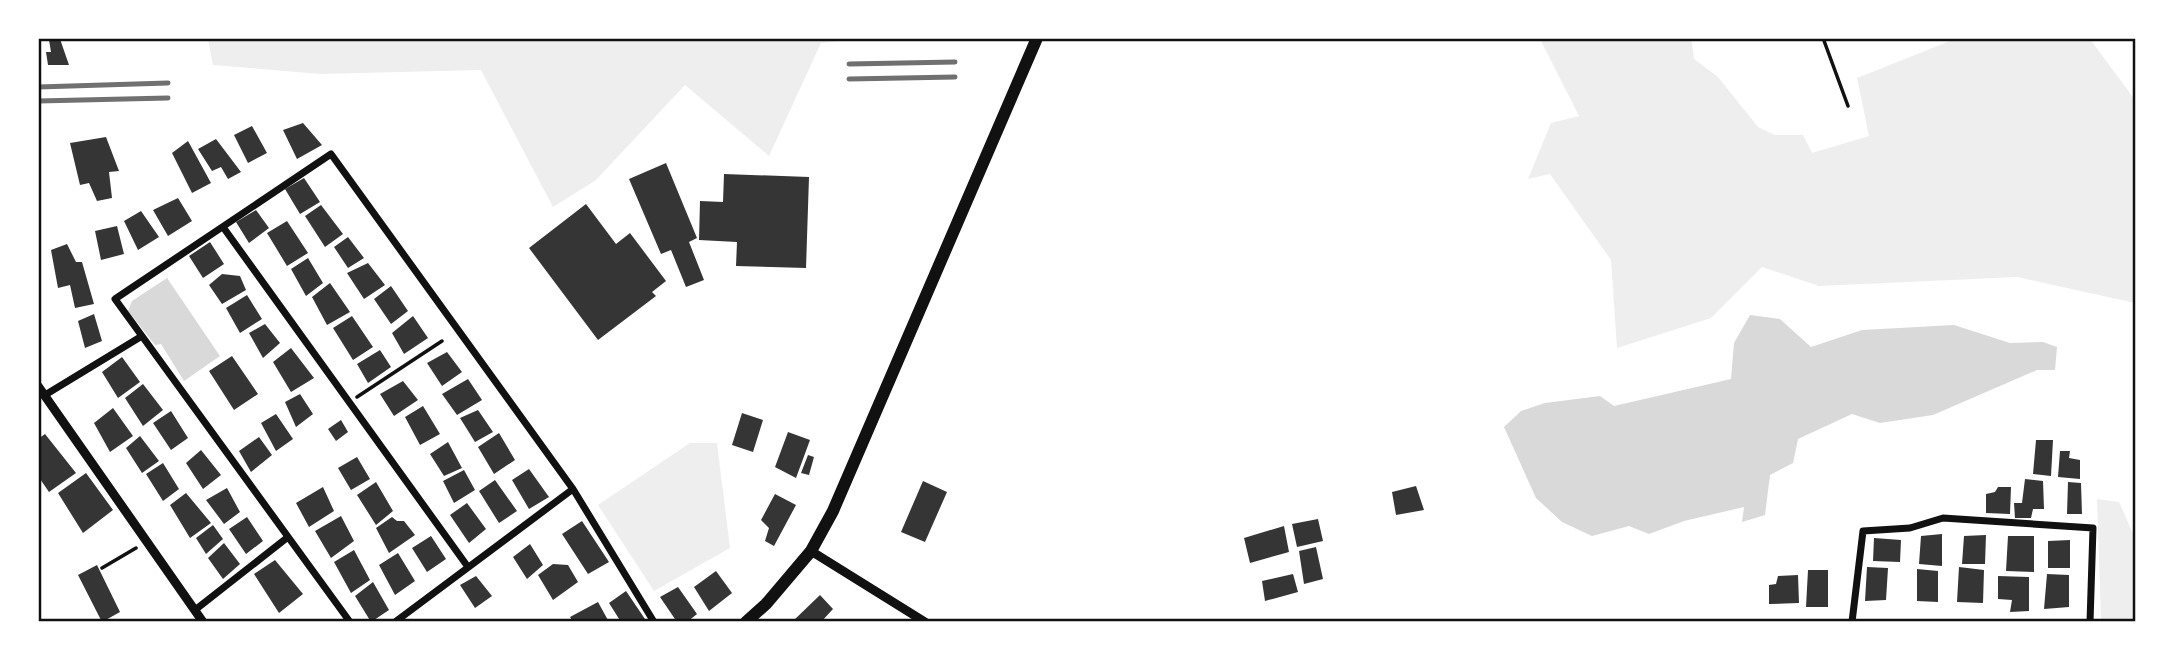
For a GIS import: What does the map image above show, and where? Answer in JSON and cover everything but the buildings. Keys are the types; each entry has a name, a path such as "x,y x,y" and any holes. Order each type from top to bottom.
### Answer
{"main road":[{"path":"746,621 766,604 811,551 833,511 1037,38"}],"street":[{"path":"349,621 115,299 331,154 573,489 654,621"},
{"path":"223,227 468,567"},
{"path":"45,395 142,336"},
{"path":"38,386 203,621"},
{"path":"395,621 573,489"},
{"path":"1852,621 1863,531 1910,528 1942,518 2093,528 2090,621"},
{"path":"195,610 288,537"},
{"path":"811,551 925,621"}],"path":[{"path":"1823,38 1848,106"},
{"path":"349,402 442,341"},
{"path":"102,568 147,541"}],"shaded area":[{"path":"208,38 860,39 821,43 769,156 685,85 596,180 553,207 481,70 321,74 213,65"},
{"path":"1540,39 1689,39 1692,42 1694,59 1718,77 1758,127 1775,135 1803,135 1812,153 1869,136 1857,78 1955,39 2090,39 2135,100 2135,303 2017,277 1819,286 1762,267 1711,318 1617,348 1611,260 1550,174 1528,179 1551,123 1579,116"},
{"path":"167,278 220,356 184,381 161,344 155,345 128,311 132,301"},
{"path":"1750,315 1780,319 1811,347 1862,330 1954,325 2010,343 2043,342 2057,347 2055,370 2037,370 1933,415 1880,423 1852,414 1798,439 1793,463 1770,475 1765,515 1742,522 1744,507 1684,521 1649,534 1629,526 1592,536 1562,522 1536,498 1504,427 1521,411 1545,403 1600,396 1614,406 1731,379 1734,343"},
{"path":"690,443 717,443 730,548 654,591 598,505"},
{"path":"2097,499 2119,502 2135,538 2135,620 2101,619"}],"railway":[{"path":"849,64 955,62"},
{"path":"849,79 955,77"},
{"path":"38,87 168,83"},
{"path":"38,101 168,98"}]}
